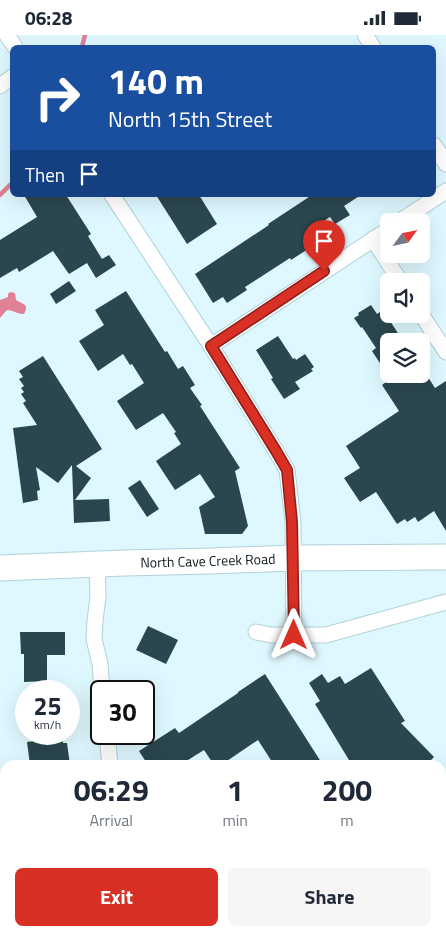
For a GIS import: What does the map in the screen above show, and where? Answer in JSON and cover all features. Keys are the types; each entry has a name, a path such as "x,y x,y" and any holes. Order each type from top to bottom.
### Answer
{"main road":[{"name":"North Cave Creek Road","path":"0,568 294,558 446,557"}],"street":[{"path":"436,148 446,164"},
{"path":"412,213 446,191"},
{"path":"113,197 211,346 287,470 294,558 294,635"},
{"path":"211,346 380,235"},
{"path":"373,239 395,273"},
{"path":"427,323 446,352"},
{"path":"97,564 98,596 94,639 101,680"},
{"path":"256,632 271,635 326,635 446,602"},
{"path":"108,745 110,760"}],"shaded area":[{"path":"10,292 15,293 16,300 26,306 26,311 24,314 7,310 0,318 0,300 8,297"}],"building":[{"path":"25,197 67,197 91,234 88,236 102,259 109,255 116,265 96,278 87,263 69,274 53,251 19,272 17,268 0,278 0,240 37,217"},
{"path":"157,197 200,197 217,224 187,244"},
{"path":"309,197 358,197 344,206 350,215 335,224 330,217 310,230 319,242 245,287 247,290 227,303 223,297 213,303 195,274"},
{"path":"69,281 76,291 56,304 50,294"},
{"path":"126,291 165,352 167,351 178,369 183,366 195,385 190,388 202,405 200,406 240,468 235,471 248,526 242,534 205,534 199,507 215,497 200,474 175,490 156,461 181,444 174,433 176,432 163,413 136,430 117,401 144,383 132,364 130,365 123,354 98,371 79,341 104,325 95,310"},
{"path":"371,305 377,314 380,312 380,323 391,323 398,333 380,333 380,363 372,351 376,348 354,318 359,315 358,313"},
{"path":"278,336 293,359 295,358 296,360 305,354 314,367 311,369 313,371 295,382 300,389 284,399 256,350"},
{"path":"43,356 102,449 76,466 91,478 75,500 109,499 110,521 74,523 72,465 58,483 36,467 40,490 37,491 38,500 23,503 13,428 37,425 23,403 26,401 21,394 24,392 21,388 24,386 19,379 23,377 19,371"},
{"path":"430,380 435,388 446,381 446,531 434,511 418,522 415,517 407,522 405,519 397,524 376,492 360,502 344,478 360,468 346,446 399,411 382,385 385,383 430,383"},
{"path":"140,480 159,509 147,517 128,488"},
{"path":"148,626 178,640 166,664 136,650"},
{"path":"20,632 65,632 65,655 47,655 47,680 24,680 24,654 21,654"},
{"path":"371,668 405,721 401,723 434,757 431,760 349,760 315,704 320,701 309,683 322,674 328,683 340,676 345,684"},
{"path":"265,674 320,760 271,760 258,740 228,760 211,760 204,750 188,760 145,760 139,751 148,745 155,745 155,741 175,728 179,733"},
{"path":"27,745 67,745 69,760 29,760"}],"waterway":[{"path":"82,45 85,35"},
{"path":"0,195 10,185"}],"route":[{"path":"294,635 292,522 287,470 211,346 324,271"}]}
